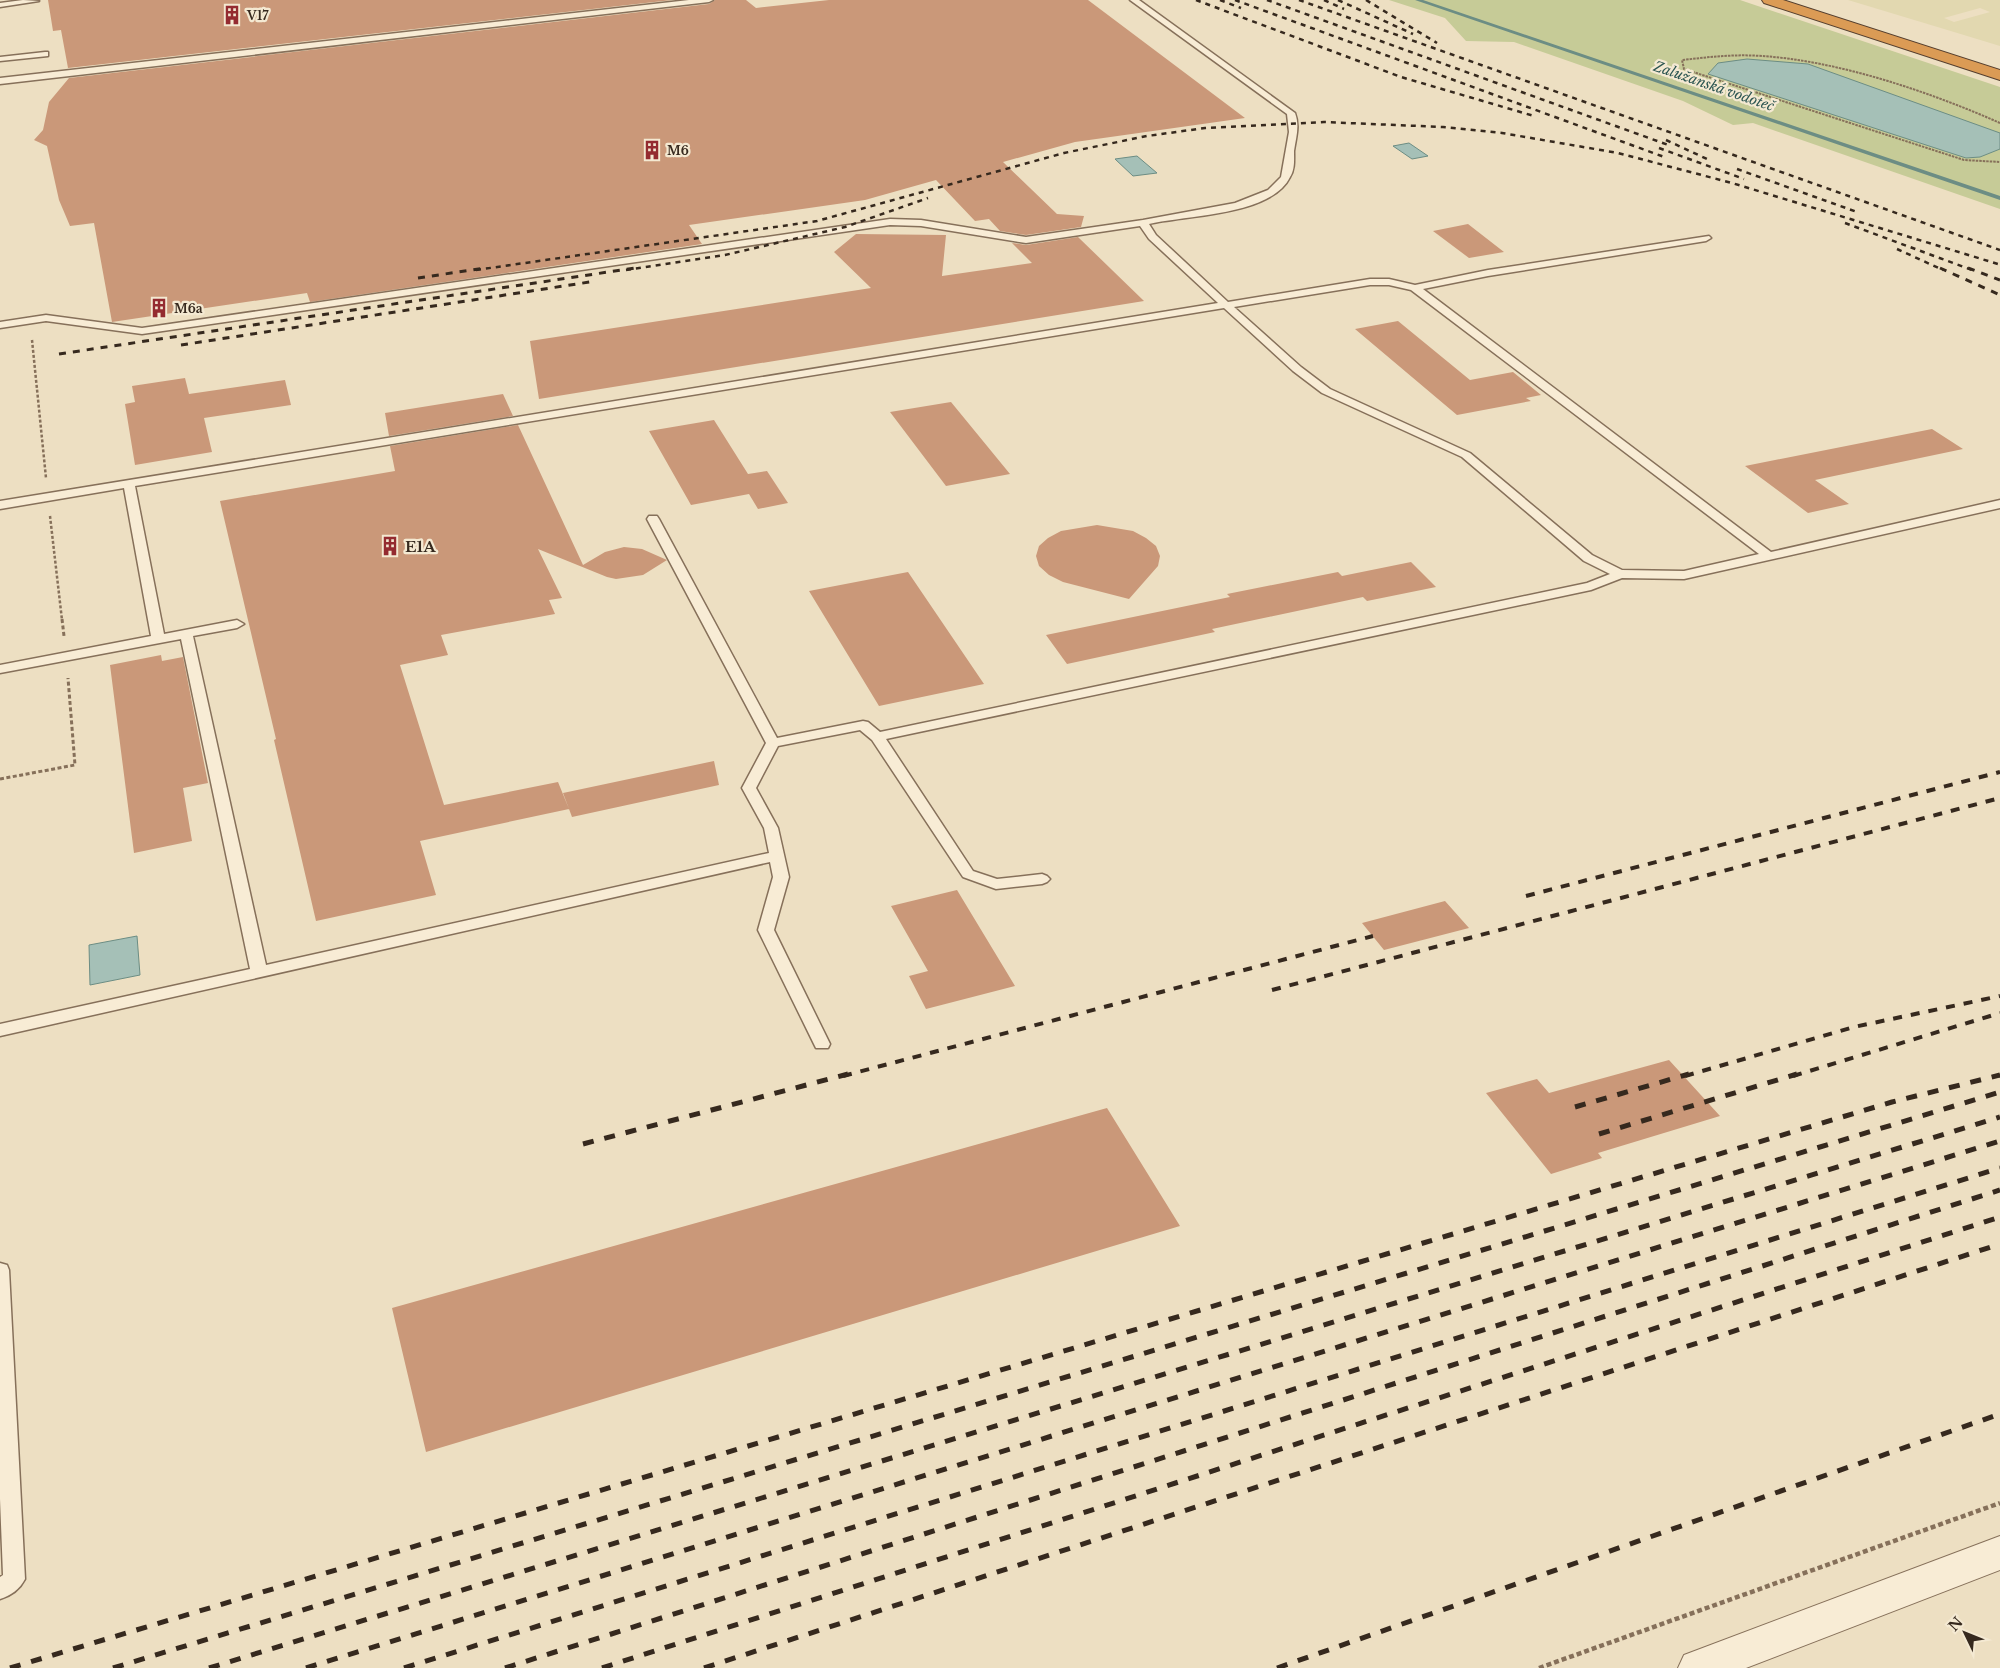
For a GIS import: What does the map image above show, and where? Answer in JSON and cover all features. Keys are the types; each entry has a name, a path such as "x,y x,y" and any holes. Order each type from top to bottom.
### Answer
{"highway":[{"path":"1769,0 2000,75"},
{"path":"1804,0 2000,63"}],"street":[{"path":"1698,1668 2000,1553"}],"lane":[{"path":"0,81 709,0"},
{"path":"0,325 46,318 142,331 890,222 921,223 1026,240 1143,224 1158,218 1222,209 1252,201 1271,192 1285,179 1288,171 1295,124 1291,113 1134,0"},
{"path":"0,5 35,1"},
{"path":"0,59 45,54"},
{"path":"1143,224 1152,237 1297,369 1326,390 1466,455 1588,558 1620,574"},
{"path":"1415,288 1498,271 1706,238"},
{"path":"0,504 1370,282 1390,282 1415,288 1770,557"},
{"path":"129,484 158,638"},
{"path":"877,737 1591,586 1620,574 1684,575 2000,504"},
{"path":"653,519 773,743"},
{"path":"0,669 237,624"},
{"path":"186,633 259,972"},
{"path":"773,743 863,725 877,737 968,874 996,884 1042,879"},
{"path":"773,743 749,788 771,828 781,877 766,930 822,1044"},
{"path":"0,1030 777,856"},
{"path":"0,1270 14,1579 0,1590"}],"path":[{"path":"2000,123 1976,113 1830,64 1762,54 1706,56 1682,60 1684,69 1964,160 2000,162"},
{"path":"0,779 75,765 66,656 47,497 40,404 31,330 19,322"},
{"path":"1539,1668 2000,1503"}],"shaded area":[{"path":"1848,0 2000,0 2000,46","holes":["1980,8 1990,12 1954,22 1944,18"]}],"green space":[{"path":"1389,0 1740,0 2000,87 2000,209 1753,123 1733,125 1683,101 1514,42 1466,41 1445,18"}],"water":[{"path":"1747,59 1808,64 2000,133 2000,149 1980,157 1966,158 1708,74 1718,63"},
{"path":"1409,143 1428,156 1412,159 1393,146"},
{"path":"1137,156 1157,173 1133,176 1115,159"},
{"path":"137,936 140,975 90,985 89,945"}],"building":[{"name":"V17","path":"48,0 672,0 68,68 61,30 53,31"},
{"name":"M6","path":"715,0 746,0 756,8 829,0 1088,0 1245,118 1075,142 1003,162 1057,214 1084,216 1081,227 1026,235 1000,231 989,219 975,221 936,180 865,200 689,225 702,244 310,302 307,293 112,322 94,223 70,226 59,200 47,146 34,140 43,130 49,102 69,78 709,4"},
{"path":"1468,224 1504,252 1469,258 1433,231"},
{"path":"856,234 946,235 942,276 1032,263 1012,243 1026,245 1078,237 1144,301 539,399 530,341 871,288 834,252"},
{"path":"1398,321 1470,380 1513,372 1541,395 1526,398 1531,401 1457,415 1355,329"},
{"path":"185,378 189,394 285,380 291,405 204,418 212,452 135,465 125,404 135,402 132,386"},
{"path":"503,394 513,416 389,436 385,413"},
{"path":"951,402 1010,474 946,486 890,412"},
{"path":"714,420 748,474 767,471 788,503 758,509 749,494 691,505 649,431"},
{"path":"518,425 583,565 605,552 624,547 642,549 667,560 643,575 616,579 538,549 562,598 549,600 555,614 441,635 448,655 400,665 444,805 558,782 569,809 420,841 436,895 316,921 274,740 276,739 220,501 395,471 390,446"},
{"path":"1932,429 1963,449 1815,480 1849,504 1808,513 1745,466"},
{"path":"1097,525 1133,531 1156,546 1160,556 1158,566 1129,599 1063,582 1049,575 1039,566 1036,556 1039,546 1048,538 1061,531"},
{"path":"1411,562 1436,587 1367,601 1363,597 1212,629 1215,632 1067,664 1046,635 1230,597 1227,594 1338,572 1342,576"},
{"path":"908,572 984,684 879,706 809,591"},
{"path":"161,655 162,661 183,657 208,783 183,788 192,841 134,853 110,665"},
{"path":"714,761 719,785 572,817 563,793"},
{"path":"957,890 1015,986 926,1009 909,976 928,971 891,906"},
{"path":"1445,901 1469,928 1384,950 1362,923"},
{"path":"1669,1060 1720,1116 1598,1153 1602,1158 1551,1174 1486,1093 1537,1079 1549,1093"},
{"path":"1107,1108 1180,1226 426,1452 392,1308"}],"waterway":[{"name":"Zalužanská vodoteč","path":"1418,0 2000,198"}],"railway":[{"path":"1196,0 1401,77 1534,116"},
{"path":"1220,0 1241,8"},
{"path":"1235,0 1667,158"},
{"path":"1267,0 1671,146"},
{"path":"1299,0 2000,250"},
{"path":"1324,0 1344,9"},
{"path":"1338,0 1413,34"},
{"path":"1366,0 1437,43"},
{"path":"476,270 817,221 1064,153 1147,136 1205,128 1324,122 1443,127 1502,133 1618,153 1732,183 1998,264"},
{"path":"1666,140 1707,159"},
{"path":"1659,148 1744,179"},
{"path":"1737,169 1857,212"},
{"path":"626,270 725,255 845,227 928,198"},
{"path":"1845,223 1972,270"},
{"path":"1897,249 1943,270"},
{"path":"418,278 485,268"},
{"path":"59,354 635,268"},
{"path":"1940,268 2000,295"},
{"path":"1968,268 2000,280"},
{"path":"181,345 596,281"},
{"path":"1526,896 2000,772"},
{"path":"1272,990 2000,798"},
{"path":"843,1076 1373,936"},
{"path":"1685,1076 1854,1027 2000,996"},
{"path":"1793,1076 2000,1013"},
{"path":"583,1144 848,1074"},
{"path":"1575,1107 1689,1074"},
{"path":"1599,1134 1797,1074"},
{"path":"10,1668 1892,1102 2000,1075 1998,1076"},
{"path":"113,1668 2000,1092"},
{"path":"209,1668 2000,1117"},
{"path":"306,1668 2000,1141"},
{"path":"404,1668 2000,1168"},
{"path":"505,1668 2000,1190"},
{"path":"602,1668 2000,1217"},
{"path":"704,1668 2000,1244"},
{"path":"1277,1668 2000,1414"}],"place":[{"name":"V17","path":"232,15"},
{"name":"M6","path":"652,150"},
{"name":"M6a","path":"159,308"},
{"name":"E1A","path":"390,546"}]}
